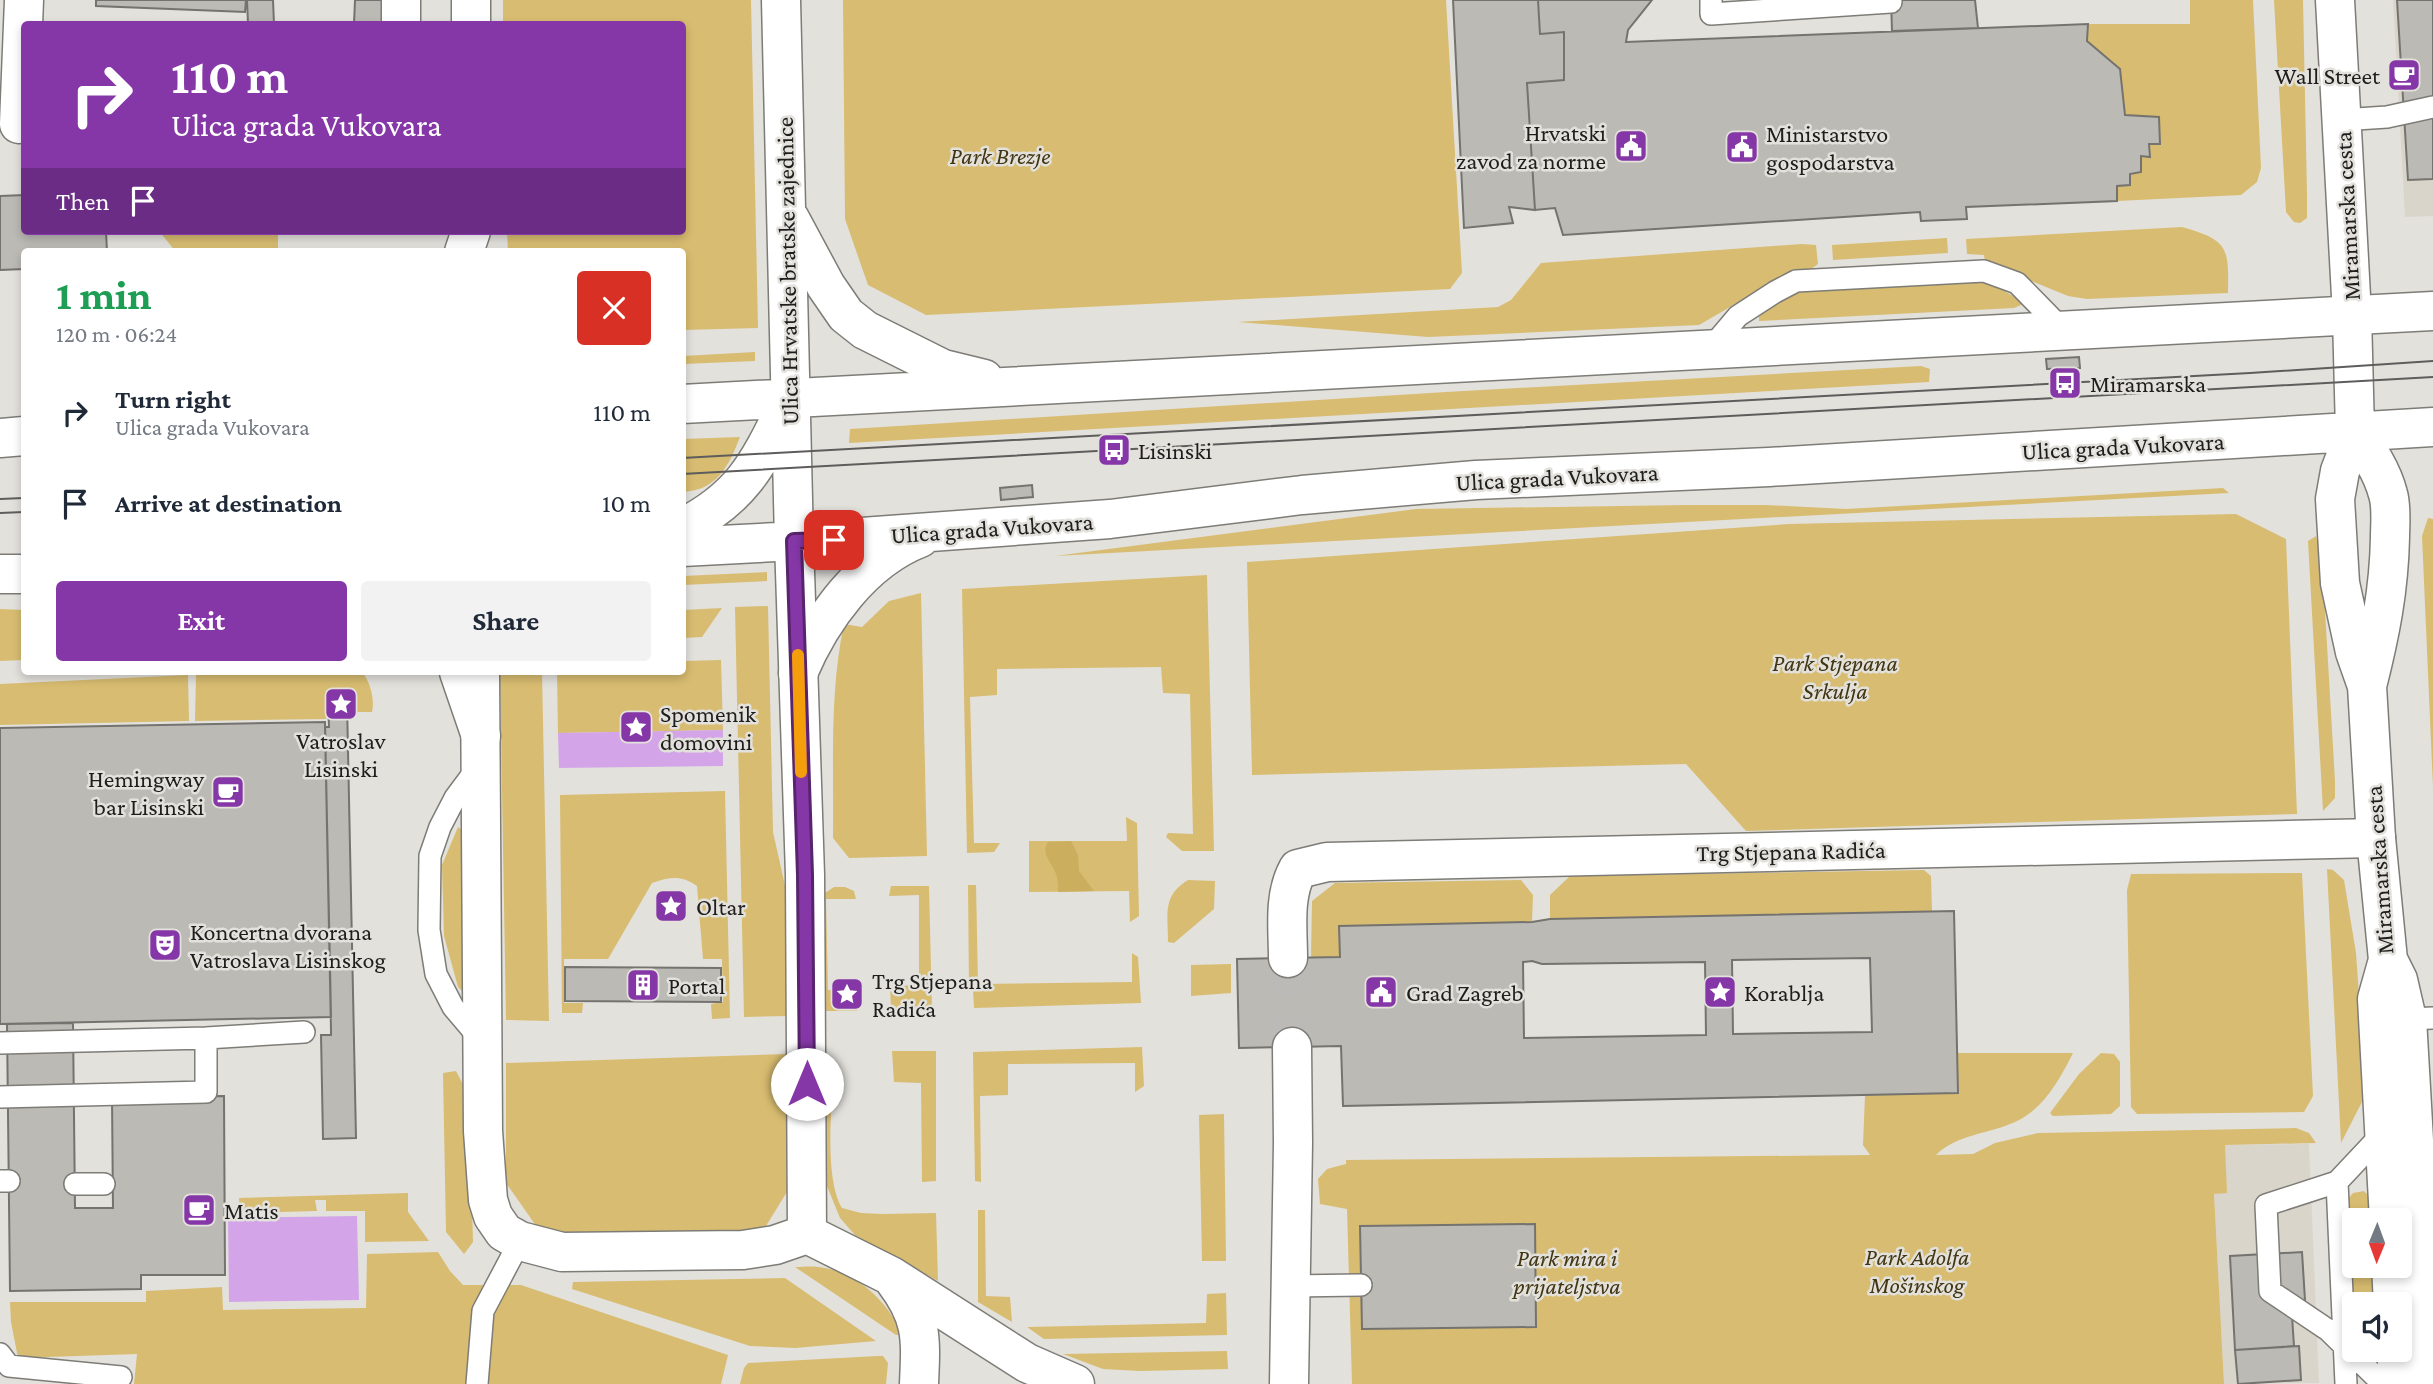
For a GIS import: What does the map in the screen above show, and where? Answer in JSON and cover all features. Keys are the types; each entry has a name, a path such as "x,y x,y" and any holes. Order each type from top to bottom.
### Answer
{"street":[{"path":"23,21 24,0"},
{"path":"401,0 401,21"},
{"path":"471,0 471,21"},
{"name":"Ulica Hrvatske bratske zajednice","path":"781,0 794,541"},
{"name":"Miramarska cesta","path":"2335,0 2352,315 2355,432 2340,471 2335,499 2340,583 2352,641 2367,687 2376,838 2388,960 2377,999 2388,1208"},
{"path":"19,124 21,74"},
{"path":"786,211 826,286 846,315 865,330 943,369 1018,386"},
{"path":"686,404 2433,311"},
{"path":"686,526 703,518 729,499 741,486 763,454 790,398"},
{"name":"Ulica grada Vukovara","path":"686,547 934,533 1110,519 1302,495 1476,480 1769,467 2433,427"},
{"name":"Miramarska cesta","path":"2355,432 2380,471 2389,496 2389,582 2378,645 2367,687"},
{"path":"0,438 21,436"},
{"path":"798,673 818,633 869,568 889,553 934,533"},
{"path":"794,541 805,875 807,1234"},
{"path":"0,575 21,574"},
{"path":"459,675 481,749"},
{"path":"480,675 483,1131 488,1200 493,1216 504,1232 520,1241 562,1252 743,1250 775,1245 807,1234 891,1276 1027,1363 1075,1384"},
{"name":"Trg Stjepana Radića","path":"1288,958 1288,894 1292,879 1298,869 1327,862 2376,838"},
{"path":"2388,960 2420,1018 2428,1384"},
{"path":"1289,1384 1292,1047"},
{"path":"891,1276 908,1298 916,1315 920,1340 919,1384"},
{"path":"2397,1362 2398,1384"}],"lane":[{"path":"1711,0 1711,14 1891,2"},
{"path":"2341,121 2387,117 2433,107"},
{"path":"1710,349 1738,316 1796,281 1957,272 1984,271 2017,284 2064,331"},
{"path":"481,749 440,827 430,856 429,930 436,974 453,1007 483,1042"},
{"path":"0,1042 206,1038 304,1032"},
{"path":"0,1097 206,1092 206,1038"},
{"path":"2342,1344 2328,1330 2270,1292 2266,1205 2337,1182 2384,1132"},
{"path":"2337,1182 2342,1299"},
{"path":"75,1184 104,1184"},
{"path":"477,1384 483,1311 520,1241"},
{"path":"1290,1286 1361,1285"},
{"path":"2345,1362 2346,1384"},
{"path":"2360,1362 2383,1384"},
{"path":"5,1368 121,1377"}],"shaded area":[{"path":"2393,0 2433,0 2433,216 2405,217"},
{"path":"723,730 723,766 559,768 558,733"},
{"path":"1071,841 1078,855 1079,871 1094,891 1058,892 1057,876 1046,854 1046,846 1048,842"},
{"path":"2309,1144 2319,1383 2224,1384 2214,1194 2226,1192 2225,1145"},
{"path":"357,1216 359,1300 229,1302 228,1218"}],"green space":[{"path":"503,0 751,0 758,328 686,330 686,248 508,248 507,235 686,235 686,21 503,21"},
{"name":"Park Brezje","path":"843,0 1446,0 1462,273 1450,289 926,315 868,285 845,219"},
{"path":"2190,0 2253,0 2261,168 2257,182 2241,195 2117,201 2117,186 2130,185 2130,174 2141,172 2141,156 2150,156 2149,144 2159,144 2159,118 2125,115 2120,69 2087,41 2088,24 2190,24"},
{"path":"2274,0 2303,0 2307,218 2300,223 2294,222 2286,212"},
{"path":"2182,227 2209,236 2223,248 2228,265 2228,293 2087,299 2068,296 1985,262 1984,255 1967,254 1966,239"},
{"path":"162,235 278,235 278,248 173,248"},
{"path":"1947,238 1948,253 1833,260 1832,245"},
{"path":"1816,245 1818,264 1811,269 1787,274 1699,325 1428,337 1238,322 1498,307 1511,300 1541,263"},
{"path":"1988,281 2021,301 2021,305 2014,308 1759,321 1759,315 1791,293"},
{"path":"755,352 755,361 686,364 686,356"},
{"path":"1921,366 1930,369 1929,382 849,443 850,429"},
{"path":"740,437 720,475 705,487 686,492 686,439"},
{"path":"2223,488 2229,493 1055,556 1416,509 1766,505 1846,509"},
{"name":"Park Stjepana Srkulja","path":"2236,514 2286,539 2297,814 1746,831 1686,764 1252,775 1247,562 1789,524"},
{"path":"2428,518 2433,519 2433,787 2422,536"},
{"path":"2316,536 2322,560 2335,781 2335,798 2323,811 2308,541"},
{"path":"767,572 767,581 686,585 686,576"},
{"path":"1207,575 1214,851 1182,851 1166,837 1168,833 1193,834 1190,694 1163,693 1161,667 997,669 997,695 970,697 974,843 1000,843 994,852 967,853 962,589"},
{"path":"921,593 927,856 849,858 833,838 834,704 844,624 862,627 889,601"},
{"path":"768,606 773,832 786,890 788,1016 744,1017 735,607"},
{"path":"722,608 702,637 686,638 686,610"},
{"path":"0,609 21,610 21,660 0,661"},
{"path":"721,660 723,730 558,733 557,675 686,675 686,661"},
{"path":"188,675 189,721 0,725 0,684"},
{"path":"196,675 364,675 373,702 372,712 349,712 348,699 326,701 326,719 195,721"},
{"path":"500,675 542,675 549,1021 506,1020"},
{"path":"725,791 730,1018 712,1019 711,1004 723,1002 722,959 703,959 697,886 675,878 652,883 608,959 564,959 564,1003 583,1003 582,1013 562,1013 560,795"},
{"path":"1126,817 1137,823 1139,916 1130,922 1129,891 1029,892 1029,841 1127,841"},
{"path":"458,827 463,831 463,992 458,987 444,936 442,865"},
{"path":"2327,869 2333,870 2344,880 2356,953 2366,1094 2341,1143"},
{"path":"1924,870 1931,876 1932,911 1550,919 1550,895 1570,876"},
{"path":"2302,873 2313,1096 2304,1112 2137,1114 2131,1107 2127,890 2131,874"},
{"path":"1188,880 1215,881 1214,909 1174,943 1168,942 1167,914 1170,899"},
{"path":"1521,880 1533,895 1532,922 1340,926 1340,957 1311,957 1312,901 1335,883"},
{"path":"968,885 976,885 978,984 1132,982 1132,953 1138,957 1141,1003 974,1008 973,990 969,989"},
{"path":"891,886 929,886 932,1010 891,1010 890,986 919,985 919,895 889,896"},
{"path":"834,887 845,887 854,891 856,899 826,899 828,990 857,991 857,1011 825,1011 822,900 825,893"},
{"path":"1231,964 1231,993 1191,996 1191,965"},
{"path":"1142,1047 1144,1086 1135,1092 1135,1063 1008,1064 1008,1095 980,1096 981,1182 975,1181 973,1052"},
{"path":"892,1051 936,1051 936,1181 922,1182 921,1083 894,1082"},
{"path":"1957,1053 2073,1053 2050,1093 2025,1117 1954,1143 1936,1155 1973,1154 1995,1143 2038,1133 2296,1128 2309,1133 2316,1143 2225,1145 2227,1193 2214,1194 2224,1384 1352,1384 1347,1209 1320,1204 1318,1179 1327,1169 1346,1164 1346,1160 1870,1155 1863,1145 1865,1095 1957,1093"},
{"path":"2101,1053 2114,1054 2120,1062 2120,1106 2111,1114 2053,1116 2050,1113 2079,1074"},
{"path":"787,1054 790,1187 766,1226 736,1240 564,1242 539,1230 506,1183 506,1063"},
{"path":"827,1054 827,1071 833,1072 831,1161 836,1195 842,1208 861,1213 936,1213 938,1281 855,1235 840,1218 827,1186 823,1059"},
{"path":"456,1071 469,1096 473,1242 464,1254 446,1232 443,1073"},
{"path":"1224,1114 1226,1261 1202,1261 1199,1115"},
{"path":"2364,1191 2374,1201 2374,1208 2348,1208 2348,1199 2353,1193"},
{"path":"408,1193 408,1212 429,1241 365,1242 365,1211 326,1211 326,1200 315,1200 317,1211 240,1213 239,1198"},
{"path":"978,1210 985,1210 986,1296 1010,1297 1012,1322 978,1302"},
{"path":"438,1252 463,1285 521,1285 728,1355 721,1384 134,1384 137,1354 18,1358 10,1302 146,1302 146,1291 222,1287 223,1310 366,1308 367,1254"},
{"path":"795,1267 831,1269 857,1281 879,1299 901,1334 896,1335"},
{"path":"785,1278 876,1341 795,1348 750,1346 572,1289 573,1282"},
{"path":"2352,1278 2378,1278 2378,1292 2352,1292"},
{"path":"1226,1293 1227,1335 1044,1339 1027,1327 1206,1323 1207,1294"},
{"path":"1227,1351 1228,1369 1140,1371 1103,1369 1063,1354"},
{"path":"883,1356 888,1363 886,1384 740,1384 748,1363"}],"building":[{"path":"96,0 246,0 245,12 96,6"},
{"path":"247,0 273,0 274,21 248,21"},
{"path":"355,0 383,0 382,21 354,21"},
{"path":"1453,0 1538,0 1540,34 1564,32 1564,80 1527,83 1535,210 1509,207 1513,223 1464,228"},
{"path":"1538,0 1652,0 1628,30 1626,42 2088,24 2087,41 2120,69 2125,115 2159,117 2160,144 2149,144 2150,157 2141,156 2141,172 2130,174 2130,185 2117,186 2117,201 1966,207 1967,219 1921,221 1920,212 1563,235 1555,208 1535,210 1527,83 1564,80 1564,32 1540,34"},
{"path":"1891,0 1975,0 1978,28 1892,31"},
{"path":"2397,0 2433,0 2433,179 2408,180"},
{"path":"21,195 21,235 106,235 107,248 21,248 21,269 0,270 0,196"},
{"path":"2079,357 2080,368 2047,369 2046,359"},
{"path":"1032,485 1033,497 1001,500 1000,488"},
{"path":"328,702 347,702 356,1138 323,1139 321,1035 331,1035 325,727 329,727"},
{"name":"Koncertna dvorana Vatroslava Lisinskog","path":"325,722 331,1017 0,1024 0,728"},
{"name":"Grad Zagreb","path":"1954,911 1958,1093 1343,1106 1341,1046 1239,1048 1237,959 1340,957 1339,926 1532,922 1550,919","holes":["1870,958 1872,1032 1733,1034 1732,960","1523,962 1542,964 1705,962 1706,1035 1524,1038"]},
{"name":"Portal","path":"565,967 721,968 721,1002 565,1001"},
{"path":"73,1023 75,1208 113,1208 112,1097 224,1096 225,1275 141,1275 141,1289 10,1291 7,1024"},
{"path":"1535,1224 1536,1327 1362,1329 1360,1226"},
{"path":"2302,1252 2305,1300 2291,1301 2294,1346 2235,1350 2230,1256"},
{"path":"2299,1346 2301,1380 2238,1384 2235,1350"}],"tunnel":[{"path":"1288,958 1292,1047"}],"tram line":[{"path":"686,458 2433,361"},
{"path":"686,474 2433,377"},
{"path":"0,499 21,498"},
{"path":"0,513 21,512"}],"slow traffic":[{"path":"798,655 801,772"}],"place":[{"name":"Wall Street","path":"2404,75"},
{"name":"Hrvatski zavod za norme","path":"1631,146"},
{"name":"Ministarstvo gospodarstva","path":"1742,147"},
{"name":"Miramarska","path":"2065,383"},
{"name":"Lisinski","path":"1114,450"},
{"name":"Vatroslav Lisinski","path":"341,704"},
{"name":"Spomenik domovini","path":"636,727"},
{"name":"Hemingway bar Lisinski","path":"228,792"},
{"name":"Oltar","path":"671,906"},
{"name":"Koncertna dvorana Vatroslava Lisinskog","path":"165,945"},
{"name":"Portal","path":"643,985"},
{"name":"Grad Zagreb","path":"1381,992"},
{"name":"Korablja","path":"1720,992"},
{"name":"Trg Stjepana Radića","path":"847,994"},
{"name":"Matis","path":"199,1210"}],"route":[{"path":"807,1084 805,875 794,541 834,540"}],"park label":[{"name":"Park Adolfa Mošinskog","path":"1917,1270"},
{"name":"Park mira i prijateljstva","path":"1567,1271"}]}
